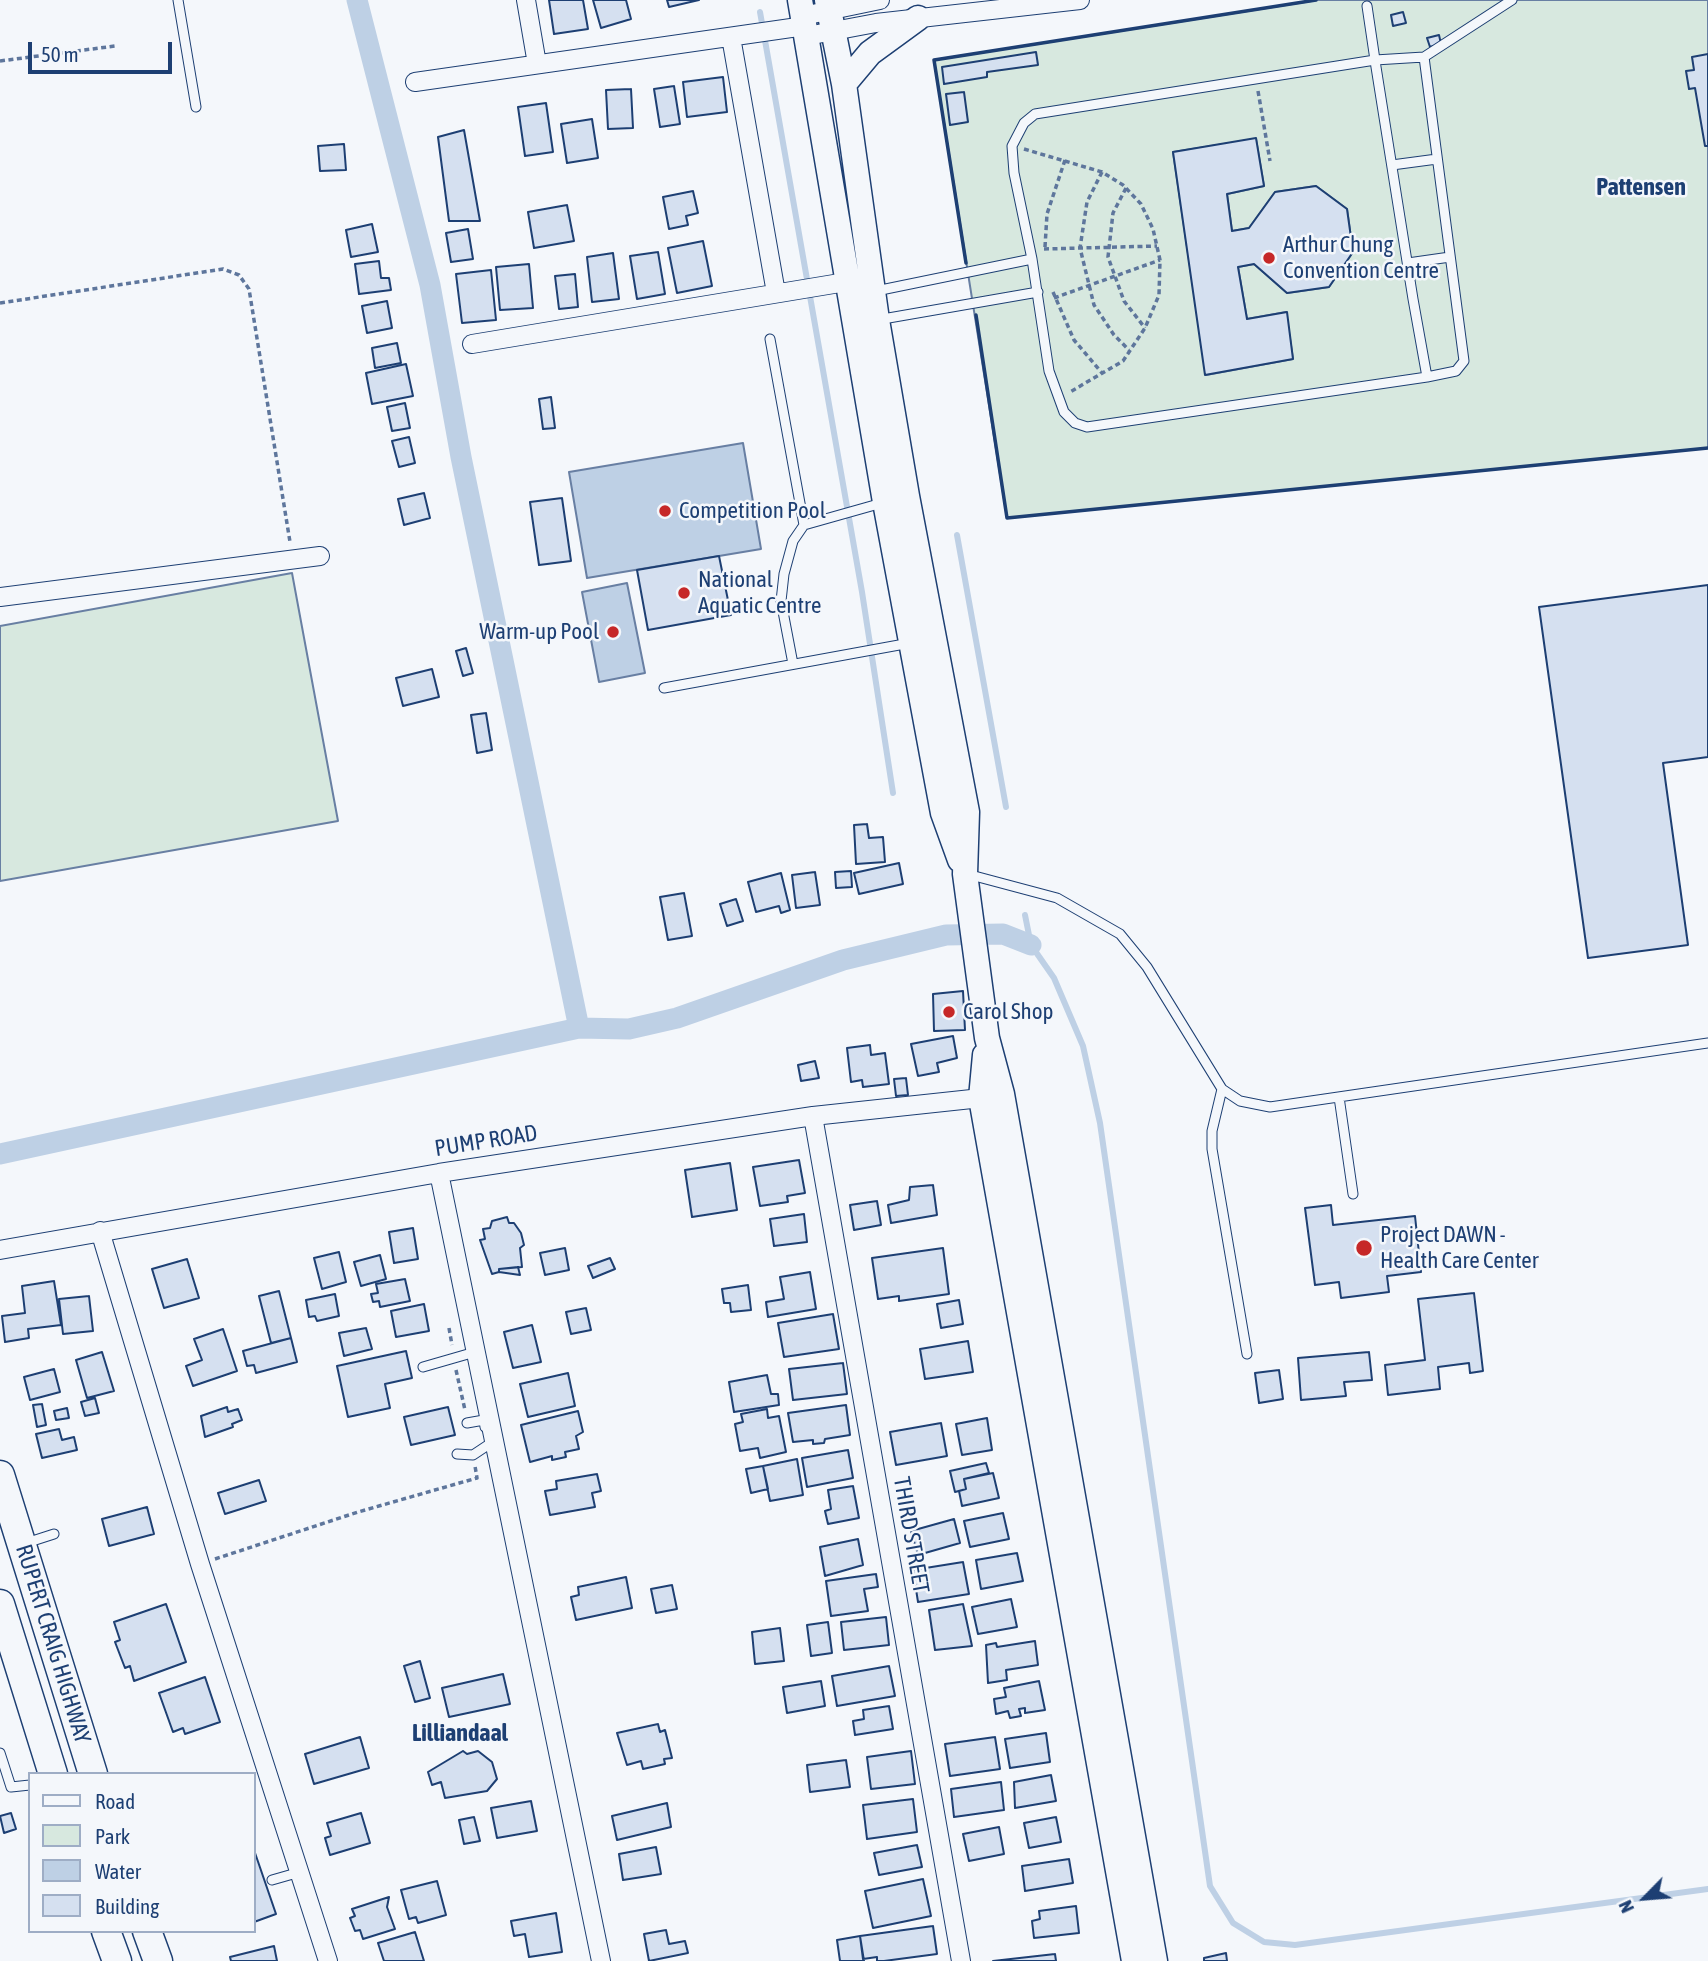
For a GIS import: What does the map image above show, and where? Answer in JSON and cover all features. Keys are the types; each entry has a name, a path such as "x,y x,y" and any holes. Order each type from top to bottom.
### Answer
{"main road":[{"path":"830,13 844,84 855,286"},
{"path":"844,84 870,53 918,18"},
{"path":"801,21 967,812 967,881 986,1031 1002,1094 1155,1961"},
{"path":"866,322 882,503 904,644 943,813 967,881"},
{"path":"986,1031 981,1098 1134,1961"},
{"name":"RUPERT CRAIG HIGHWAY","path":"0,1475 92,1772"},
{"name":"RUPERT CRAIG HIGHWAY","path":"2,1617 52,1772"},
{"path":"107,1933 117,1961"},
{"path":"148,1933 158,1961"}],"street":[{"path":"526,0 537,64"},
{"path":"415,82 735,37 880,0"},
{"path":"830,13 918,18 1080,0"},
{"path":"735,37 776,293"},
{"path":"472,344 776,293 855,286"},
{"path":"0,597 320,556"},
{"name":"PUMP ROAD","path":"0,1250 439,1173 813,1116 981,1098"},
{"name":"THIRD STREET","path":"813,1116 961,1961"},
{"path":"439,1173 491,1441 601,1961"},
{"path":"100,1231 200,1564 328,1961"}],"lane":[{"path":"178,0 196,107"},
{"path":"1423,57 1464,361 1456,371 1087,427 1075,422 1064,412 1049,371 1038,292 1014,173 1012,146 1024,123 1035,114 1375,60 1423,57 1512,0"},
{"path":"1367,6 1427,377"},
{"path":"1392,165 1437,159"},
{"path":"1408,263 1450,257"},
{"path":"855,286 1032,259"},
{"path":"866,322 1038,292"},
{"path":"771,339 804,525"},
{"path":"793,664 781,601 784,574 793,541 804,525 882,503"},
{"path":"664,688 904,644"},
{"path":"967,881 1057,898 1120,934 1147,967 1222,1089 1240,1101 1270,1107 1708,1043"},
{"path":"1222,1089 1212,1131 1212,1149 1247,1354"},
{"path":"1339,1097 1353,1195"},
{"path":"423,1367 475,1352"},
{"path":"457,1454 473,1455 486,1449 491,1441 484,1420 467,1423"},
{"path":"22,1544 54,1534"},
{"path":"0,1754 11,1787 28,1785"},
{"path":"272,1880 300,1872"}],"path":[{"path":"0,61 116,46"},
{"path":"1256,78 1269,162"},
{"path":"1012,146 1102,172 1126,188 1140,204 1153,229 1160,260 1158,295 1145,328 1122,361 1059,399"},
{"path":"1045,254 1047,214 1065,160"},
{"path":"1102,172 1087,202 1080,248 1087,286 1104,320 1129,351"},
{"path":"1126,188 1113,213 1107,247 1113,277 1133,315 1145,328"},
{"path":"1030,249 1157,246"},
{"path":"1039,304 1160,260"},
{"path":"0,303 223,269 239,275 249,289 293,559"},
{"path":"1052,288 1074,340 1102,373"},
{"path":"449,1328 467,1423"},
{"path":"200,1564 358,1512 477,1478 473,1455"}],"green space":[{"path":"1318,0 1708,0 1708,448 1007,518 934,60","holes":["1256,139 1264,186 1227,194 1232,231 1249,228 1275,192 1316,186 1347,209 1353,252 1329,287 1287,293 1254,264 1238,267 1247,319 1286,312 1293,359 1206,375 1173,152"]},
{"path":"292,573 338,821 0,881 0,626"}],"water":[{"name":"Competition Pool","path":"743,443 761,549 587,578 569,472"},
{"name":"Warm-up Pool","path":"627,583 645,673 599,682 582,592"}],"building":[{"path":"549,0 583,0 588,29 554,34"},
{"path":"593,0 626,0 631,19 601,28"},
{"path":"667,0 699,0 669,7"},
{"path":"1403,12 1406,23 1393,26 1391,15"},
{"path":"1439,35 1441,44 1430,47 1427,38"},
{"path":"1036,52 1038,65 987,72 987,77 944,84 942,67"},
{"path":"1708,54 1708,146 1705,146 1695,88 1689,89 1686,71 1694,70 1692,57"},
{"path":"723,77 727,112 687,117 683,82"},
{"path":"674,86 680,124 660,127 654,89"},
{"path":"631,89 633,128 608,129 606,90"},
{"path":"964,92 968,122 950,125 946,94"},
{"path":"546,103 553,152 525,156 518,107"},
{"path":"592,119 598,158 567,163 561,124"},
{"path":"464,130 480,221 449,221 438,137"},
{"name":"Arthur Chung Convention Centre","path":"1256,138 1264,186 1227,194 1232,231 1249,228 1275,192 1316,186 1347,209 1353,252 1329,287 1287,293 1254,264 1238,267 1247,319 1287,312 1293,359 1205,375 1173,152"},
{"path":"344,144 346,170 320,171 318,146"},
{"path":"693,191 698,213 686,216 688,225 669,229 663,197"},
{"path":"567,205 574,241 534,248 528,212"},
{"path":"372,224 378,252 351,257 346,230"},
{"path":"468,229 473,259 451,262 446,233"},
{"path":"703,241 712,286 677,293 668,248"},
{"path":"658,252 665,294 637,299 630,256"},
{"path":"613,253 619,299 592,302 587,257"},
{"path":"379,261 381,278 389,278 391,290 359,294 355,264"},
{"path":"529,264 533,308 500,310 496,267"},
{"path":"491,270 496,320 462,323 456,274"},
{"path":"575,274 578,307 559,309 555,276"},
{"path":"387,301 392,328 367,333 362,306"},
{"path":"397,343 401,363 375,368 372,348"},
{"path":"406,364 413,396 372,404 366,373"},
{"path":"551,397 555,428 543,429 539,399"},
{"path":"405,403 410,428 392,431 387,407"},
{"path":"409,437 415,463 399,467 392,441"},
{"path":"424,493 430,518 404,525 398,499"},
{"path":"562,498 571,561 539,565 530,502"},
{"name":"National Aquatic Centre","path":"719,556 731,615 648,630 637,570"},
{"path":"1708,585 1708,757 1663,763 1688,945 1588,958 1539,607"},
{"path":"466,648 473,673 463,676 456,651"},
{"path":"432,669 439,697 403,706 396,678"},
{"path":"486,713 492,750 477,753 471,715"},
{"path":"867,824 869,838 883,837 885,862 856,864 854,825"},
{"path":"899,863 903,884 859,894 854,873"},
{"path":"851,871 852,887 836,888 835,872"},
{"path":"815,872 820,905 796,908 792,875"},
{"path":"781,873 790,910 781,913 779,906 756,912 748,882"},
{"path":"684,893 692,936 668,940 660,897"},
{"path":"736,899 743,921 727,926 720,904"},
{"name":"Carol Shop","path":"963,991 965,1030 934,1031 933,994"},
{"path":"953,1036 957,1058 937,1063 939,1072 918,1076 911,1044"},
{"path":"870,1045 871,1055 885,1053 889,1084 863,1087 862,1080 851,1082 847,1048"},
{"path":"815,1061 819,1078 801,1081 798,1065"},
{"path":"906,1078 908,1095 896,1096 894,1079"},
{"path":"799,1160 805,1193 787,1196 788,1202 760,1206 753,1167"},
{"path":"730,1163 737,1210 692,1217 685,1170"},
{"path":"933,1185 937,1215 891,1223 888,1205 909,1200 910,1187"},
{"path":"877,1201 881,1225 854,1230 850,1205"},
{"name":"Project DAWN - Health Care Center","path":"1331,1205 1333,1225 1415,1216 1421,1272 1387,1276 1389,1292 1341,1298 1339,1282 1315,1285 1305,1208"},
{"path":"804,1214 807,1242 774,1246 770,1219"},
{"path":"507,1217 509,1223 514,1223 521,1233 524,1245 520,1248 522,1267 499,1269 499,1272 492,1274 480,1240 485,1239 483,1229 490,1228 492,1221"},
{"path":"413,1228 418,1259 394,1263 389,1232"},
{"path":"565,1248 569,1270 545,1275 540,1253"},
{"path":"943,1248 949,1294 899,1301 899,1296 878,1299 872,1258"},
{"path":"339,1252 346,1282 322,1289 314,1258"},
{"path":"380,1255 386,1279 361,1286 354,1262"},
{"path":"610,1258 615,1269 593,1278 588,1266"},
{"path":"187,1259 199,1298 164,1308 152,1269"},
{"path":"518,1267 520,1275 499,1272 499,1269"},
{"path":"810,1272 816,1309 768,1317 766,1302 784,1299 780,1277"},
{"path":"405,1279 410,1301 380,1307 379,1301 373,1302 371,1294 378,1293 376,1284"},
{"path":"54,1281 61,1325 28,1329 29,1338 5,1342 2,1316 25,1313 22,1286"},
{"path":"748,1285 751,1310 731,1312 730,1303 724,1303 722,1289"},
{"path":"279,1291 291,1338 271,1343 259,1296"},
{"name":"Project DAWN - Health Care Center","path":"1474,1293 1483,1371 1470,1373 1469,1363 1438,1367 1440,1389 1388,1395 1385,1365 1425,1360 1418,1299"},
{"path":"335,1294 339,1316 317,1321 315,1316 309,1317 306,1300"},
{"path":"89,1296 93,1331 63,1334 59,1299"},
{"path":"959,1300 963,1324 941,1328 937,1304"},
{"path":"424,1304 429,1331 396,1337 391,1311"},
{"path":"586,1308 591,1330 571,1334 566,1312"},
{"path":"833,1314 839,1349 784,1357 778,1323"},
{"path":"532,1325 541,1362 513,1368 504,1332"},
{"path":"366,1328 372,1349 344,1356 339,1333"},
{"path":"223,1329 237,1371 193,1386 186,1366 202,1360 194,1339"},
{"path":"291,1338 297,1362 256,1373 254,1365 247,1366 243,1351"},
{"path":"968,1341 973,1372 925,1379 920,1349"},
{"path":"406,1351 412,1378 385,1384 390,1408 348,1417 337,1366"},
{"path":"102,1352 114,1391 87,1398 76,1360"},
{"path":"1369,1352 1372,1380 1344,1382 1346,1396 1301,1400 1298,1358"},
{"path":"843,1363 847,1394 793,1400 789,1369"},
{"path":"54,1369 60,1392 30,1400 24,1377"},
{"path":"1279,1370 1283,1399 1259,1403 1255,1373"},
{"path":"568,1373 575,1406 528,1417 520,1384"},
{"path":"767,1375 771,1394 778,1394 779,1405 734,1412 729,1382"},
{"path":"95,1398 99,1413 85,1416 81,1402"},
{"path":"42,1404 46,1425 37,1427 33,1405"},
{"path":"846,1405 850,1435 825,1439 824,1443 813,1444 813,1440 793,1442 788,1413"},
{"path":"227,1407 228,1412 238,1409 242,1420 232,1424 233,1427 205,1437 201,1416"},
{"path":"448,1407 455,1435 411,1445 404,1417"},
{"path":"67,1408 69,1418 56,1420 54,1411"},
{"path":"767,1409 768,1418 779,1416 786,1452 760,1458 758,1448 740,1451 735,1424 743,1422 741,1414"},
{"path":"578,1411 583,1432 576,1436 579,1449 565,1452 566,1457 552,1460 552,1456 530,1462 521,1425"},
{"path":"987,1418 992,1450 962,1455 956,1424"},
{"path":"941,1423 947,1456 896,1465 890,1432"},
{"path":"59,1429 62,1440 74,1437 77,1450 42,1458 36,1434"},
{"path":"848,1450 853,1478 807,1487 802,1458"},
{"path":"797,1459 803,1495 770,1501 763,1466"},
{"path":"986,1463 989,1473 964,1479 966,1489 955,1492 950,1471"},
{"path":"763,1466 768,1489 751,1493 746,1469"},
{"path":"993,1473 999,1498 962,1506 959,1491 966,1489 964,1479"},
{"path":"597,1474 601,1491 592,1493 595,1507 550,1515 545,1491 557,1489 556,1481"},
{"path":"259,1480 266,1501 225,1514 218,1493"},
{"path":"853,1486 859,1518 828,1524 825,1511 831,1509 828,1490"},
{"path":"147,1507 154,1534 109,1546 102,1519"},
{"path":"1003,1513 1009,1539 970,1547 964,1521"},
{"path":"954,1519 960,1543 918,1555 911,1531"},
{"path":"858,1539 863,1565 825,1576 820,1547"},
{"path":"1017,1553 1023,1581 981,1589 976,1560"},
{"path":"963,1562 969,1594 918,1602 913,1570"},
{"path":"876,1574 878,1587 864,1589 868,1611 831,1616 826,1581"},
{"path":"626,1577 632,1608 576,1620 571,1597 579,1595 578,1587"},
{"path":"672,1585 677,1609 656,1613 651,1589"},
{"path":"1011,1599 1017,1627 978,1634 972,1607"},
{"path":"166,1604 186,1662 134,1681 130,1666 125,1668 115,1642 120,1640 114,1622"},
{"path":"963,1604 972,1646 935,1650 929,1610"},
{"path":"886,1617 889,1645 844,1650 841,1622"},
{"path":"828,1622 832,1653 811,1656 807,1625"},
{"path":"780,1628 784,1661 755,1664 752,1632"},
{"path":"1035,1641 1038,1665 1006,1670 1007,1680 988,1683 986,1645 996,1643 997,1647"},
{"path":"420,1661 430,1698 415,1702 404,1666"},
{"path":"889,1666 895,1696 837,1706 832,1676"},
{"path":"503,1674 510,1704 449,1717 442,1688"},
{"path":"205,1677 220,1722 185,1734 183,1728 173,1732 159,1693"},
{"path":"821,1681 825,1706 787,1713 783,1687"},
{"path":"1039,1681 1045,1710 1025,1713 1025,1708 1019,1709 1021,1716 1010,1718 1008,1711 996,1714 994,1699 1006,1697 1004,1688"},
{"path":"889,1706 893,1729 855,1735 853,1721 864,1719 863,1710"},
{"path":"658,1724 660,1732 665,1730 672,1758 664,1759 665,1764 643,1769 641,1761 627,1765 617,1733"},
{"path":"1046,1733 1050,1762 1010,1768 1005,1739"},
{"path":"360,1737 369,1768 314,1784 305,1754"},
{"path":"995,1737 1000,1769 950,1776 945,1744"},
{"path":"463,1751 467,1754 478,1751 492,1762 497,1779 487,1791 445,1798 441,1782 432,1785 428,1772"},
{"path":"911,1751 915,1784 871,1789 867,1757"},
{"path":"846,1760 850,1787 810,1792 807,1765"},
{"path":"1051,1775 1056,1801 1015,1808 1014,1782"},
{"path":"1001,1782 1004,1810 954,1817 951,1789"},
{"path":"913,1799 917,1832 867,1839 863,1805"},
{"path":"531,1801 537,1831 497,1838 491,1808"},
{"path":"667,1803 671,1827 617,1840 612,1816"},
{"path":"11,1813 16,1829 4,1833 0,1816"},
{"path":"361,1813 370,1843 330,1855 325,1838 331,1836 327,1823"},
{"path":"474,1817 480,1841 464,1844 459,1820"},
{"path":"1056,1817 1061,1842 1029,1848 1024,1823"},
{"path":"999,1827 1004,1854 969,1861 963,1834"},
{"path":"917,1845 922,1867 879,1875 874,1853"},
{"path":"656,1847 661,1874 623,1880 619,1854"},
{"path":"256,1856 276,1914 256,1921"},
{"path":"1069,1859 1073,1883 1025,1891 1022,1866"},
{"path":"923,1879 931,1916 873,1928 865,1891"},
{"path":"437,1881 446,1915 418,1923 416,1917 409,1919 401,1890"},
{"path":"389,1897 387,1907 395,1929 363,1939 360,1930 355,1931 350,1918 355,1916 352,1909"},
{"path":"1076,1906 1079,1933 1034,1938 1032,1921 1040,1919 1039,1911"},
{"path":"556,1913 562,1952 529,1957 525,1934 514,1936 511,1921"},
{"path":"933,1926 937,1954 884,1961 877,1961 877,1957 863,1959 860,1936"},
{"path":"666,1930 669,1944 685,1941 688,1953 649,1961 644,1934"},
{"path":"415,1932 424,1961 384,1961 378,1943"},
{"path":"860,1936 864,1961 840,1961 837,1940"},
{"path":"274,1946 277,1961 231,1961 230,1957"},
{"path":"1226,1953 1227,1961 1204,1961 1204,1958"},
{"path":"1055,1954 1056,1961 993,1961"}],"waterway":[{"path":"357,0 430,285 461,457 579,1028"},
{"path":"760,12 862,592 893,793"},
{"path":"957,535 1006,807"},
{"path":"1025,915 1031,945 1054,978 1083,1046 1100,1123 1210,1886 1233,1923 1264,1942 1295,1945 1708,1889"},
{"path":"0,1154 579,1028 629,1029 677,1018 843,960 946,935 1003,934 1031,945"}],"wall":[{"path":"966,263 934,60 1316,0"},
{"path":"976,315 1007,518 1708,448"}],"place":[{"name":"Arthur Chung Convention Centre","path":"1269,258"},
{"name":"Competition Pool","path":"665,511"},
{"name":"National Aquatic Centre","path":"684,593"},
{"name":"Warm-up Pool","path":"613,632"},
{"name":"Carol Shop","path":"949,1012"},
{"name":"Project DAWN - Health Care Center","path":"1364,1248"}],"district":[{"name":"Pattensen","path":"1641,187"},
{"name":"Lilliandaal","path":"460,1733"}]}
